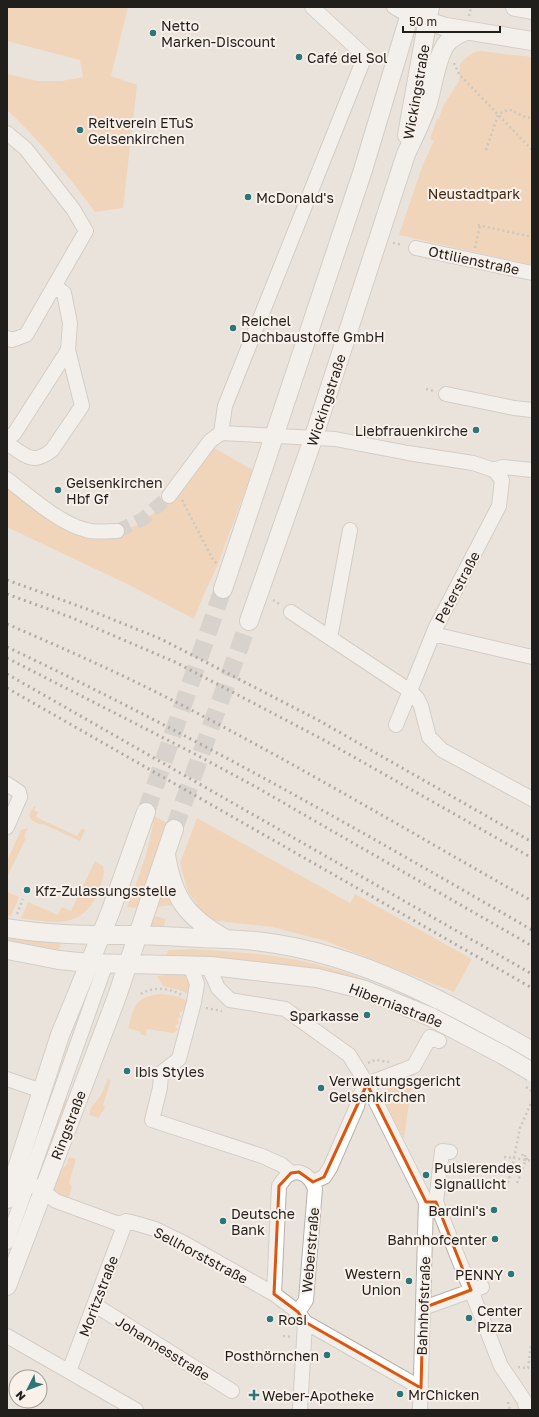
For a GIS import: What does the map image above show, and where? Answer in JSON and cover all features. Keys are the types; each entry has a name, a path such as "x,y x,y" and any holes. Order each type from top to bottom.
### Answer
{"main road":[{"path":"515,7 532,10"},
{"path":"411,12 429,14 466,31 532,41"},
{"name":"Wickingstraße","path":"225,582 275,437 363,170 411,12"},
{"name":"Wickingstraße","path":"406,154 408,126 429,14"},
{"name":"Wickingstraße","path":"249,621 313,439 406,154 423,117 441,56 450,39 466,31"},
{"path":"98,963 100,935 116,896 146,812"},
{"path":"129,964 174,829"},
{"path":"166,854 172,882 184,907 204,926 226,939"},
{"name":"Hiberniastraße","path":"11,924 28,932 226,939 263,942 324,954 384,974 441,1000 532,1051"},
{"name":"Hiberniastraße","path":"7,950 59,960 98,963 211,966 318,978 365,990 431,1017 532,1072"},
{"name":"Ringstraße","path":"7,1286 19,1184 42,1091 60,1035 98,963"},
{"name":"Ringstraße","path":"19,1184 78,1102 129,964"}],"street":[{"path":"221,433 225,406 365,56 312,7"},
{"path":"394,7 411,12"},
{"path":"7,133 26,149 73,209 86,231 26,335 12,340 7,338"},
{"name":"Ottilienstraße","path":"416,248 532,273"},
{"path":"7,443 22,455 34,459 45,456 52,450 82,406 68,350 70,323 64,293 55,286"},
{"path":"7,437 14,434 68,350"},
{"path":"446,394 514,408 532,410"},
{"path":"171,493 210,441 221,433 347,441 408,453 473,463 494,470 503,467 532,470"},
{"name":"Peterstraße","path":"494,470 502,480 499,506 433,634 532,657"},
{"path":"7,479 44,507 67,522 86,530 117,530"},
{"path":"330,638 350,530"},
{"path":"291,612 410,691 421,706 429,737 442,750 532,799"},
{"path":"396,725 433,634"},
{"path":"7,827 20,797 19,792 11,786"},
{"path":"7,1242 19,1184 98,963"},
{"path":"190,965 197,984 194,1002 179,1059 161,1073 160,1088 152,1120 276,1162 291,1173"},
{"path":"211,966 218,988 230,1000 285,1009 349,1055 367,1084 476,1288 501,1366 524,1400 526,1410"},
{"path":"274,1294 279,1186 291,1173 299,1172 313,1182 324,1177 330,1168 357,1106 360,1095 367,1084 414,1066 430,1037 439,1041"},
{"path":"7,1079 42,1091"},
{"name":"Bahnhofstraße","path":"420,1410 423,1308 431,1202 442,1151 450,1152"},
{"name":"Weberstraße","path":"300,1410 301,1317 306,1300 308,1283 315,1189 313,1182"},
{"name":"Sellhorststraße","path":"19,1184 56,1201 119,1224 126,1221 155,1230 184,1243 274,1294 301,1317 421,1388"},
{"name":"Moritzstraße","path":"69,1370 126,1221"},
{"path":"423,1308 476,1288"},
{"name":"Johannesstraße","path":"95,1305 232,1391"},
{"path":"7,1336 69,1370 136,1410"}],"path":[{"path":"454,62 459,74 532,150"},
{"path":"486,150 498,115 504,111 511,110 522,116 532,118"},
{"path":"472,259 479,225 532,238"},
{"path":"171,493 183,501 225,582"},
{"path":"11,924 23,899"},
{"path":"140,994 148,989"},
{"path":"508,1182 520,1128 532,1101"},
{"path":"522,1154 525,1160"},
{"path":"517,1183 523,1169 526,1155"},
{"path":"525,1160 529,1156"},
{"path":"504,1157 532,1161"},
{"path":"522,1368 528,1368 532,1345"}],"highlighted area":[{"path":"367,1084 426,1202 436,1202 471,1290 423,1308 421,1388 305,1322 298,1312 274,1294 279,1186 291,1173 299,1172 313,1182 324,1177"}],"green space":[{"path":"7,7 128,7 111,76 137,85 123,208 95,212 54,159 31,133 7,110 7,74 38,81 62,81 83,77 80,60 7,41"},
{"name":"Neustadtpark","path":"480,51 532,57 532,265 399,235 423,164 434,141 430,139 437,119 439,119 443,106 459,81 460,64 471,54"},
{"path":"212,447 253,470 216,569 194,619 129,585 7,527 7,482 42,509 116,534 143,522 169,500"},
{"path":"34,806 36,806 34,810 38,812 36,817 77,836 82,828 85,830 80,841 31,820 29,815"},
{"path":"154,816 169,824 139,908 127,907 147,851"},
{"path":"197,818 350,903 355,894 472,959 454,992 326,941 272,927 218,921 206,917 194,909 197,904 188,892 180,863"},
{"path":"28,828 24,837 26,838 7,877 7,861 21,830"},
{"path":"95,861 103,866 103,878 93,903 85,912 77,918 57,922 45,922 21,918 28,902 58,915 62,907 71,911"},
{"path":"164,881 176,905 156,907"},
{"path":"7,892 19,897 11,916 7,915"},
{"path":"156,916 165,919 164,927 150,926 153,917"},
{"path":"7,935 32,940 61,943 59,950 7,940"},
{"path":"193,949 239,952 315,964 362,978 407,997 407,999 165,958 168,950"},
{"path":"189,973 193,996 182,991 163,986 157,976"},
{"path":"162,994 178,997 191,1004 191,1007 179,1013 181,1017 177,1019 179,1023 175,1026 178,1030 173,1033 147,1029 146,1036 140,1034 141,1032 128,1028 132,1013 141,1000 153,995"},
{"path":"413,1074 404,1139 386,1105 389,1083"},
{"path":"108,1079 111,1080 103,1105 105,1106 103,1112 101,1112 99,1118 89,1115 91,1108 101,1095"},
{"path":"64,1098 69,1100 47,1158 44,1157"},
{"path":"69,1157 76,1159 69,1183 72,1187 68,1200 54,1193 53,1190 56,1176 67,1164"}],"tunnel":[{"path":"117,531 143,519 169,496"},
{"path":"146,812 223,589"},
{"path":"174,829 249,621"}],"railway":[{"path":"7,580 87,609 161,639 318,720 532,842"},
{"path":"7,594 70,617 175,662 322,739 532,858"},
{"path":"7,624 120,675 205,717 299,768 532,901"},
{"path":"7,647 141,713 272,783 532,930"},
{"path":"7,658 193,753 256,787 532,946"},
{"path":"7,674 532,974"},
{"path":"7,688 532,988"}],"place":[{"name":"Netto Marken-Discount","path":"153,33"},
{"name":"Café del Sol","path":"299,57"},
{"name":"Reitverein ETuS Gelsenkirchen","path":"80,130"},
{"name":"McDonald's","path":"248,197"},
{"name":"Reichel Dachbaustoffe GmbH","path":"233,328"},
{"name":"Liebfrauenkirche","path":"476,430"},
{"name":"Gelsenkirchen Hbf Gf","path":"58,490"},
{"name":"Kfz-Zulassungsstelle","path":"27,890"},
{"name":"Sparkasse","path":"367,1015"},
{"name":"ibis Styles","path":"127,1071"},
{"name":"Verwaltungsgericht Gelsenkirchen","path":"321,1088"},
{"name":"Pulsierendes Signallicht","path":"426,1175"},
{"name":"Bardini's","path":"494,1210"},
{"name":"Deutsche Bank","path":"223,1221"},
{"name":"Bahnhofcenter","path":"495,1239"},
{"name":"PENNY","path":"511,1274"},
{"name":"Western Union","path":"409,1281"},
{"name":"Center Pizza","path":"469,1318"},
{"name":"Rosi","path":"270,1319"},
{"name":"Posthörnchen","path":"327,1355"},
{"name":"MrChicken","path":"400,1394"},
{"name":"Weber-Apotheke","path":"254,1395"}]}
